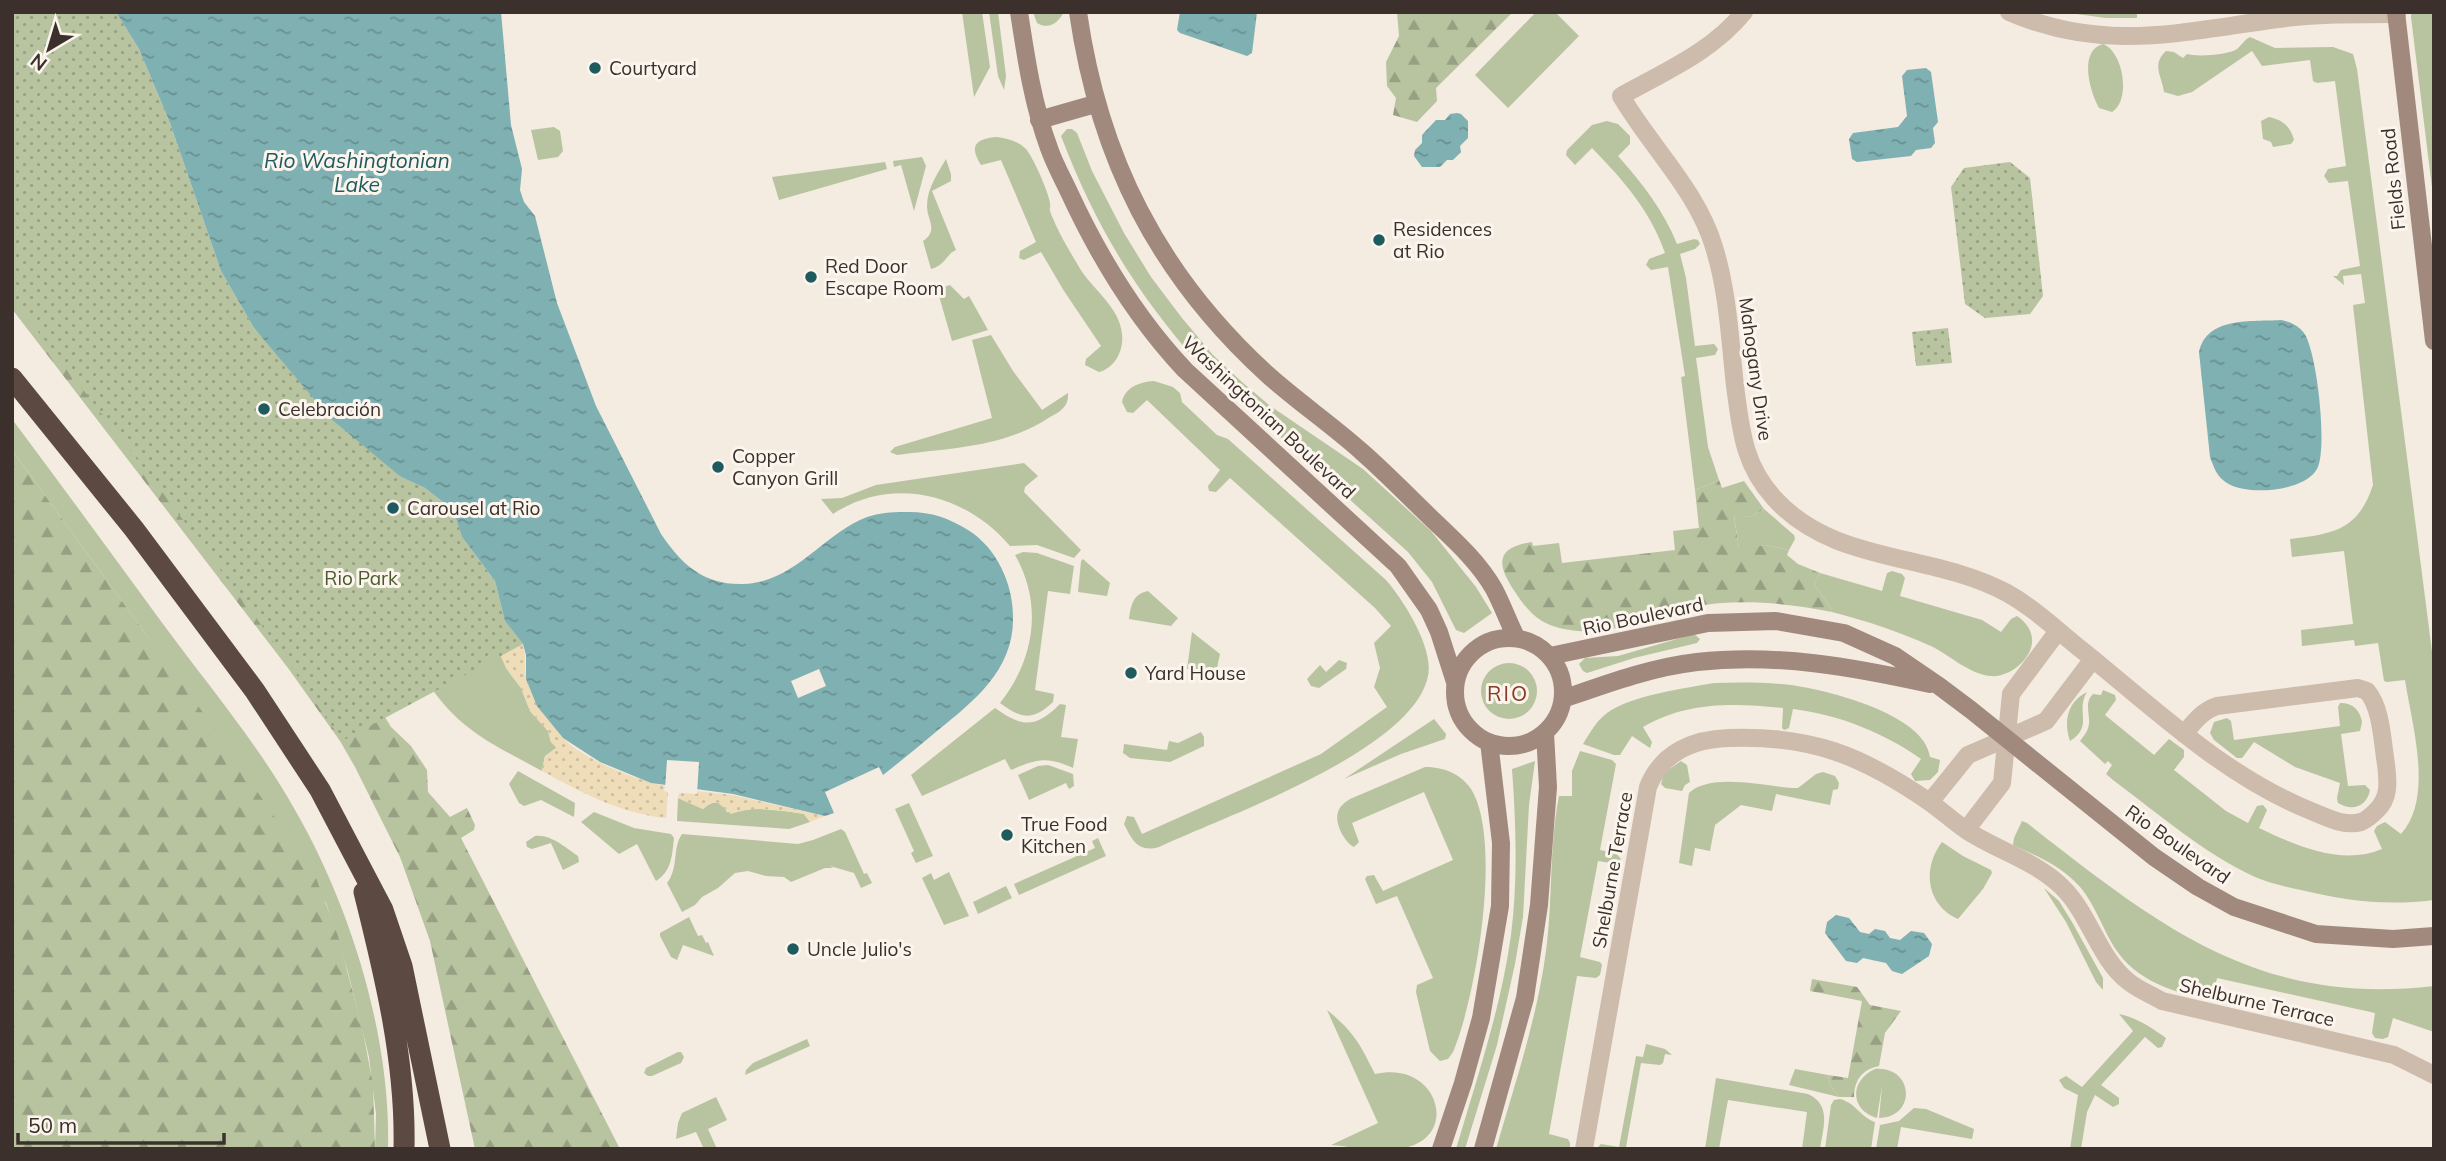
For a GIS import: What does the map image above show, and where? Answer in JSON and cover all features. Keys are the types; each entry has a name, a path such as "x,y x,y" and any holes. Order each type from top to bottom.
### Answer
{"highway":[{"path":"12,378 134,529 255,691 320,790 383,910 402,966 440,1149"},
{"path":"355,854 385,979 396,1040 403,1094 404,1149"}],"street":[{"name":"Washingtonian Boulevard","path":"1019,12 1026,56 1049,150 1090,239 1121,289 1155,337 1185,370 1249,432 1398,566 1429,610 1455,682"},
{"name":"Washingtonian Boulevard","path":"1078,12 1084,57 1096,104 1124,180 1141,217 1167,258 1211,316 1269,376 1362,452 1468,553 1494,588 1516,637"},
{"name":"Mahogany Drive","path":"1744,12 1727,31 1707,47 1621,96 1640,128 1677,176 1713,244 1722,278 1742,441 1759,479 1779,503 1820,534 1865,551 1975,579 2018,600 2184,734 2243,777 2270,792 2335,821 2361,822 2381,807 2386,796 2389,783 2376,706 2367,691 2358,688 2217,706 2199,716 2184,734"},
{"path":"2009,12 2071,33 2137,37 2198,32 2276,16 2396,13"},
{"name":"Fields Road","path":"2396,13 2434,341"},
{"path":"1040,120 1096,104"},
{"name":"Rio Boulevard","path":"1550,656 1708,623 1776,621 1844,634 1895,656 2006,739 2154,858 2234,907 2315,934 2357,939 2434,936"},
{"path":"1966,830 2002,783 2011,694 2059,631"},
{"path":"1516,637 1540,648 1550,656 1563,684 1563,699 1557,717 1545,733 1533,741 1503,746 1489,742 1473,732 1461,718 1455,700 1455,682 1464,660 1472,651 1492,639 1516,637"},
{"name":"Rio Boulevard","path":"1563,699 1648,672 1696,662 1769,658 1882,673 1939,687"},
{"path":"1930,802 1968,755 2046,721 2093,659"},
{"path":"1483,1149 1527,985 1539,905 1548,787 1545,733"},
{"name":"Shelburne Terrace","path":"1584,1149 1648,787 1653,775 1665,760 1679,749 1694,742 1720,738 1776,738 1807,742 1837,751 1871,766 1930,802 1966,830 2035,867 2062,887 2080,909 2112,963 2129,982 2162,1001 2395,1055 2434,1075"},
{"path":"1441,1149 1464,1083 1481,1018 1500,906 1501,843 1489,742"}],"green space":[{"path":"12,12 358,672 391,727 411,746 427,770 428,792 450,817 467,808 475,825 474,830 461,838 620,1149 475,1149 430,941 400,857 355,767 340,741 288,668 12,309"},
{"name":"Rio Park","path":"12,12 116,12 139,49 170,123 221,271 254,328 293,372 401,477 425,488 448,506 462,537 495,581 505,621 523,644 342,741 271,638 163,493 12,298"},
{"path":"962,12 982,12 990,67 974,97"},
{"path":"989,12 998,12 1006,76 1004,90 998,76"},
{"path":"1033,12 1064,12 1056,22 1045,26 1037,23"},
{"path":"1397,12 1513,12 1436,88 1437,101 1417,122 1393,115 1396,98 1387,86 1386,62 1399,36"},
{"path":"1536,12 1555,12 1579,36 1508,108 1475,75"},
{"path":"2062,12 2137,12 2137,18 2106,18"},
{"path":"2411,12 2434,12 2434,204 2411,17"},
{"path":"2250,37 2275,48 2333,47 2353,54 2357,69 2434,667 2434,900 2400,903 2351,900 2289,888 2255,877 2199,845 2113,780 2106,774 2112,765 2108,761 2105,764 2080,741 2088,727 2090,697 2093,694 2101,695 2103,690 2115,695 2116,700 2105,715 2154,755 2169,739 2184,750 2184,757 2174,770 2226,811 2248,823 2257,806 2263,805 2267,810 2259,828 2304,847 2336,855 2367,854 2382,849 2374,831 2377,826 2385,822 2401,834 2411,819 2417,801 2419,781 2416,739 2405,680 2384,681 2378,643 2355,646 2354,640 2302,646 2301,630 2353,624 2344,551 2292,557 2290,539 2319,535 2342,527 2360,512 2373,485 2353,305 2365,303 2361,274 2343,276 2344,285 2333,276 2337,276 2341,270 2360,266 2348,181 2329,183 2324,176 2328,169 2346,166 2335,81 2313,81 2310,60 2262,66 2252,51 2192,92 2178,96 2164,92 2159,71 2159,61 2166,51 2174,52 2183,58 2187,54 2220,54 2237,49"},
{"path":"2103,44 2116,56 2122,77 2122,98 2112,112 2099,108 2088,73 2091,55 2095,48"},
{"path":"2269,117 2288,127 2294,140 2291,144 2273,147 2271,142 2263,139 2261,121"},
{"path":"1607,121 1618,124 1630,136 1630,144 1618,156 1652,198 1677,244 1694,239 1700,244 1695,249 1680,254 1695,346 1714,344 1718,349 1715,355 1696,358 1708,447 1719,480 1695,490 1681,377 1685,376 1668,267 1651,270 1646,265 1649,259 1665,253 1659,237 1634,196 1592,148 1575,165 1566,155 1567,150 1592,125"},
{"path":"554,127 560,131 563,151 558,157 538,160 531,130"},
{"path":"1067,129 1077,133 1092,171 1124,233 1151,277 1213,355 1269,405 1363,469 1431,531 1476,587 1492,613 1464,633 1456,630 1432,582 1408,552 1199,364 1156,311 1103,229 1061,136"},
{"path":"996,137 1016,142 1029,153 1044,184 1051,214 1064,241 1084,275 1116,315 1122,334 1122,346 1117,358 1105,370 1099,372 1085,365 1086,359 1101,346 1041,252 1024,260 1019,258 1020,251 1036,242 1001,160 981,165 975,153 979,142"},
{"path":"922,157 926,166 914,211 901,165 894,167 893,161"},
{"path":"946,159 951,181 932,191 956,250 940,265 931,269 923,241 931,229 927,199"},
{"path":"885,162 887,169 779,200 772,177"},
{"path":"2010,162 2030,178 2043,296 2030,314 1985,318 1965,304 1951,187 1964,168"},
{"path":"950,285 964,299 969,296 988,330 952,341 937,289"},
{"path":"1948,328 1952,363 1916,366 1912,332"},
{"path":"991,335 1042,410 1068,393 1064,408 1032,427 995,441 897,455 890,452 895,447 992,418 972,340"},
{"path":"1154,381 1173,387 1180,393 1182,402 1217,435 1228,439 1386,580 1416,625 1429,665 1428,676 1415,704 1389,730 1354,755 1269,799 1159,847 1146,848 1133,840 1124,824 1127,816 1134,817 1142,834 1321,754 1387,707 1374,687 1380,668 1374,643 1391,626 1375,608 1230,478 1216,492 1209,491 1208,486 1220,470 1147,400 1133,413 1127,412 1122,402 1126,393 1139,384"},
{"path":"12,419 249,738 281,786 315,848 350,930 375,1018 383,1062 388,1149 375,1149 376,1114 369,1057 348,972 326,903 145,633 12,450"},
{"path":"12,450 212,725 316,878 338,936 362,1027 373,1084 375,1149 12,1149"},
{"path":"1024,463 1038,476 1025,487 1024,492 1081,550 1074,558 1037,545 1010,546 992,528 972,514 927,496 903,493 879,495 856,502 833,514 821,499 842,498 876,485"},
{"path":"1719,480 1722,488 1744,481 1764,509 1751,517 1734,516 1739,548 1765,545 1789,550 1787,555 1798,564 1820,573 1814,584 1832,612 1780,604 1710,604 1607,630 1578,631 1555,627 1537,618 1522,602 1508,580 1502,564 1503,558 1506,552 1520,544 1532,542 1533,546 1559,543 1562,563 1675,550 1673,531 1699,528 1695,490"},
{"path":"1764,509 1794,535 1795,539 1789,550 1765,545 1739,549 1734,515 1751,517"},
{"path":"1023,552 1037,553 1074,566 1070,594 1048,591 1035,690 1054,694 1053,702 1039,712 1027,716 1000,703 1021,668 1031,631 1029,593 1015,555"},
{"path":"1083,559 1110,583 1107,596 1078,592"},
{"path":"477,562 506,668 521,688 530,711 548,731 551,742 557,748 545,756 542,771 469,728 432,689"},
{"path":"1892,571 1905,578 1900,596 1982,620 2001,632 2011,619 2017,616 2026,624 2031,635 2032,643 2027,656 2011,671 1997,676 1983,675 1933,647 1883,627 1832,612 1814,584 1820,573 1882,591 1887,573"},
{"path":"1148,591 1178,618 1171,626 1129,619 1136,597"},
{"path":"1192,632 1220,654 1216,673 1187,669"},
{"path":"1694,634 1700,639 1697,643 1634,658 1587,673 1579,664 1585,658 1618,656"},
{"path":"1339,660 1347,663 1346,669 1319,688 1311,686 1307,679 1320,665 1326,672"},
{"path":"1509,663 1524,668 1532,676 1537,691 1532,706 1524,714 1509,719 1494,714 1486,706 1481,691 1486,676 1494,668"},
{"path":"1714,683 1791,685 1827,692 1872,707 1911,728 1924,742 1930,757 1940,760 1938,772 1930,780 1915,781 1911,774 1921,759 1876,733 1844,720 1793,709 1789,728 1784,730 1783,708 1765,706 1712,706 1677,712 1643,727 1652,742 1650,748 1632,736 1620,755 1583,744 1600,720 1617,707 1658,694"},
{"path":"2087,692 2081,730 2070,741 2067,719 2071,706"},
{"path":"2340,703 2355,708 2362,722 2360,731 2341,734 2348,786 2365,785 2370,790 2363,804 2354,807 2338,803 2340,783 2295,767 2254,742 2242,758 2237,758 2214,740 2210,733 2214,722 2227,718 2231,721 2234,740 2340,726"},
{"path":"1060,704 1066,705 1061,737 1078,739 1073,768 1042,760 1011,770 1005,759 922,796 911,775 995,708 1013,719 1028,722 1043,718"},
{"path":"1434,719 1446,734 1445,739 1401,754 1344,779"},
{"path":"1201,732 1204,746 1170,762 1130,758 1123,753 1124,744 1167,750 1169,741 1178,743"},
{"path":"1580,751 1612,760 1616,764 1600,850 1616,853 1621,859 1617,864 1598,861 1580,957 1600,962 1602,965 1600,975 1596,978 1577,976 1549,1134 1568,1139 1570,1149 1496,1149 1525,1051 1542,976 1559,796 1572,796 1572,771"},
{"path":"1535,761 1529,805 1523,917 1515,964 1497,1045 1465,1149 1456,1149 1495,1016 1511,935 1516,852 1512,769"},
{"path":"1681,761 1687,765 1690,782 1682,791 1665,788 1661,784 1664,773"},
{"path":"1048,765 1073,774 1074,786 1069,789 1066,783 1029,800 1018,775 1038,766"},
{"path":"1425,767 1451,772 1471,789 1480,813 1485,844 1483,919 1470,995 1453,1052 1448,1059 1440,1061 1430,1051 1416,992 1417,985 1433,978 1397,896 1376,904 1365,879 1374,875 1383,891 1453,860 1424,792 1352,823 1359,842 1354,847 1341,832 1337,816 1340,808 1350,799"},
{"path":"518,771 575,803 574,817 541,800 524,806 519,803 509,784"},
{"path":"1823,772 1835,776 1839,783 1838,789 1833,790 1830,805 1776,794 1772,811 1741,805 1715,825 1710,851 1695,848 1692,866 1679,863 1689,793 1699,786 1742,782 1798,788"},
{"path":"678,798 703,809 710,804 719,803 727,812 756,809 804,814 810,822 789,829 677,821"},
{"path":"909,803 933,856 916,863 911,853 914,851 895,809"},
{"path":"594,812 634,828 671,834 674,838 672,856 661,877 656,881 637,844 619,854 581,822"},
{"path":"2022,821 2166,924 2213,950 2262,970 2314,984 2371,989 2434,986 2434,1032 2393,1018 2388,1037 2375,1038 2372,1033 2375,1013 2217,978 2213,995 2208,1000 2152,981 2128,964 2119,953 2089,900 2074,880 2050,863 2013,845"},
{"path":"841,829 845,832 864,874 867,873 872,883 861,888 854,873 830,866 833,868 825,868 791,882 784,877 748,871 735,873 682,912 667,883 673,871 677,845 682,834 798,844"},
{"path":"535,836 558,842 578,856 579,862 563,870 551,843 532,849 527,847 526,842"},
{"path":"1098,838 1106,856 1019,895 1014,884 1095,848 1092,841"},
{"path":"1942,842 1992,873 1983,889 1958,919 1939,905 1931,885 1932,863"},
{"path":"949,872 969,916 944,925 922,878 931,873 934,880"},
{"path":"1006,886 1012,898 978,914 973,902"},
{"path":"2044,888 2059,901 2072,922 2103,978 2103,990 2096,982 2066,922"},
{"path":"689,917 698,936 702,935 706,943 708,942 714,956 683,945 677,960 671,957 660,933"},
{"path":"1812,979 1857,987 1870,1005 1901,1011 1885,1033 1879,1066 1860,1076 1854,1097 1839,1097 1830,1085 1828,1075 1848,1078 1862,1001 1810,991"},
{"path":"1327,1010 1356,1039 1375,1074 1396,1072 1413,1077 1425,1086 1434,1099 1437,1112 1434,1126 1426,1138 1411,1146 1392,1150 1331,1145 1378,1123"},
{"path":"2119,1014 2138,1020 2166,1038 2162,1047 2158,1048 2145,1037 2101,1085 2119,1098 2119,1104 2113,1107 2095,1095 2087,1112 2081,1149 2070,1149 2078,1095 2064,1088 2059,1080 2066,1076 2082,1087 2133,1031"},
{"path":"807,1039 810,1046 745,1075 753,1063"},
{"path":"1646,1044 1665,1049 1672,1055 1665,1054 1660,1065 1641,1063 1626,1147 1632,1149 1596,1149 1601,1144 1619,1147 1636,1056 1643,1057"},
{"path":"678,1052 684,1057 681,1063 652,1076 644,1073 646,1068"},
{"path":"1795,1069 1828,1075 1830,1085 1839,1097 1789,1085"},
{"path":"1875,1069 1888,1070 1897,1075 1906,1092 1900,1110 1879,1118 1882,1086 1877,1118 1862,1109 1856,1095 1861,1081"},
{"path":"1716,1078 1808,1094 1816,1099 1824,1118 1820,1149 1802,1149 1807,1112 1728,1100 1719,1149 1705,1149"},
{"path":"716,1097 727,1120 708,1129 717,1149 704,1149 696,1132 676,1139 682,1113"},
{"path":"1840,1099 1875,1122 1871,1149 1825,1149 1831,1105 1834,1100"},
{"path":"1914,1108 1926,1109 1974,1129 1972,1139 1901,1127 1897,1149 1876,1149 1880,1125 1899,1121"}],"sand":[{"path":"448,506 523,644 527,681 554,726 571,745 596,761 625,774 665,786 664,791 668,792 666,818 617,807 542,771 545,756 557,747 551,742 548,731 530,711 521,688 501,657 501,644"},
{"path":"697,791 732,795 825,816 810,822 804,814 776,810 758,809 731,814 717,802 710,803 703,809 678,798 679,793 696,794"}],"water":[{"name":"Rio Washingtonian Lake","path":"116,12 501,12 511,125 522,169 520,190 524,202 535,216 557,303 596,406 669,545 686,564 705,577 743,584 778,576 836,534 867,517 894,512 922,513 953,522 968,530 987,547 1001,568 1010,592 1012,636 1007,653 989,683 965,708 883,775 879,767 825,792 834,813 825,816 733,794 651,783 600,762 563,738 537,706 526,679 523,644 505,621 495,581 462,537 448,506 425,488 401,477 330,418 254,328 221,271 170,123 139,49"},
{"path":"1180,12 1257,12 1252,53 1247,56 1180,33 1177,30"},
{"path":"1926,68 1931,72 1938,122 1933,128 1935,143 1931,148 1916,150 1911,156 1857,162 1852,159 1849,139 1853,133 1898,127 1907,116 1902,76 1907,70"},
{"path":"1457,113 1468,121 1468,138 1460,146 1461,152 1440,167 1422,167 1414,156 1415,150 1422,143 1422,135 1436,120 1445,120 1450,114"},
{"path":"2281,320 2299,328 2309,343 2320,401 2320,458 2317,469 2300,483 2275,490 2248,490 2227,483 2221,478 2210,457 2199,352 2211,332 2221,327 2232,323"},
{"path":"1836,915 1849,918 1860,932 1869,934 1875,929 1885,931 1890,938 1900,940 1911,931 1924,933 1932,944 1929,956 1902,974 1892,971 1886,963 1863,958 1857,963 1846,961 1825,933 1827,922"}],"pier":[{"path":"819,669 826,686 798,698 791,681"},
{"path":"667,760 699,762 697,794 665,789"}],"place":[{"name":"Courtyard","path":"595,68"},
{"name":"Residences at Rio","path":"1379,240"},
{"name":"Red Door Escape Room","path":"811,277"},
{"name":"Celebración","path":"264,409"},
{"name":"Copper Canyon Grill","path":"718,467"},
{"name":"Carousel at Rio","path":"393,508"},
{"name":"Yard House","path":"1131,673"},
{"name":"True Food Kitchen","path":"1007,835"},
{"name":"Uncle Julio's","path":"793,949"}],"district":[{"name":"RIO","path":"1508,693"}]}
